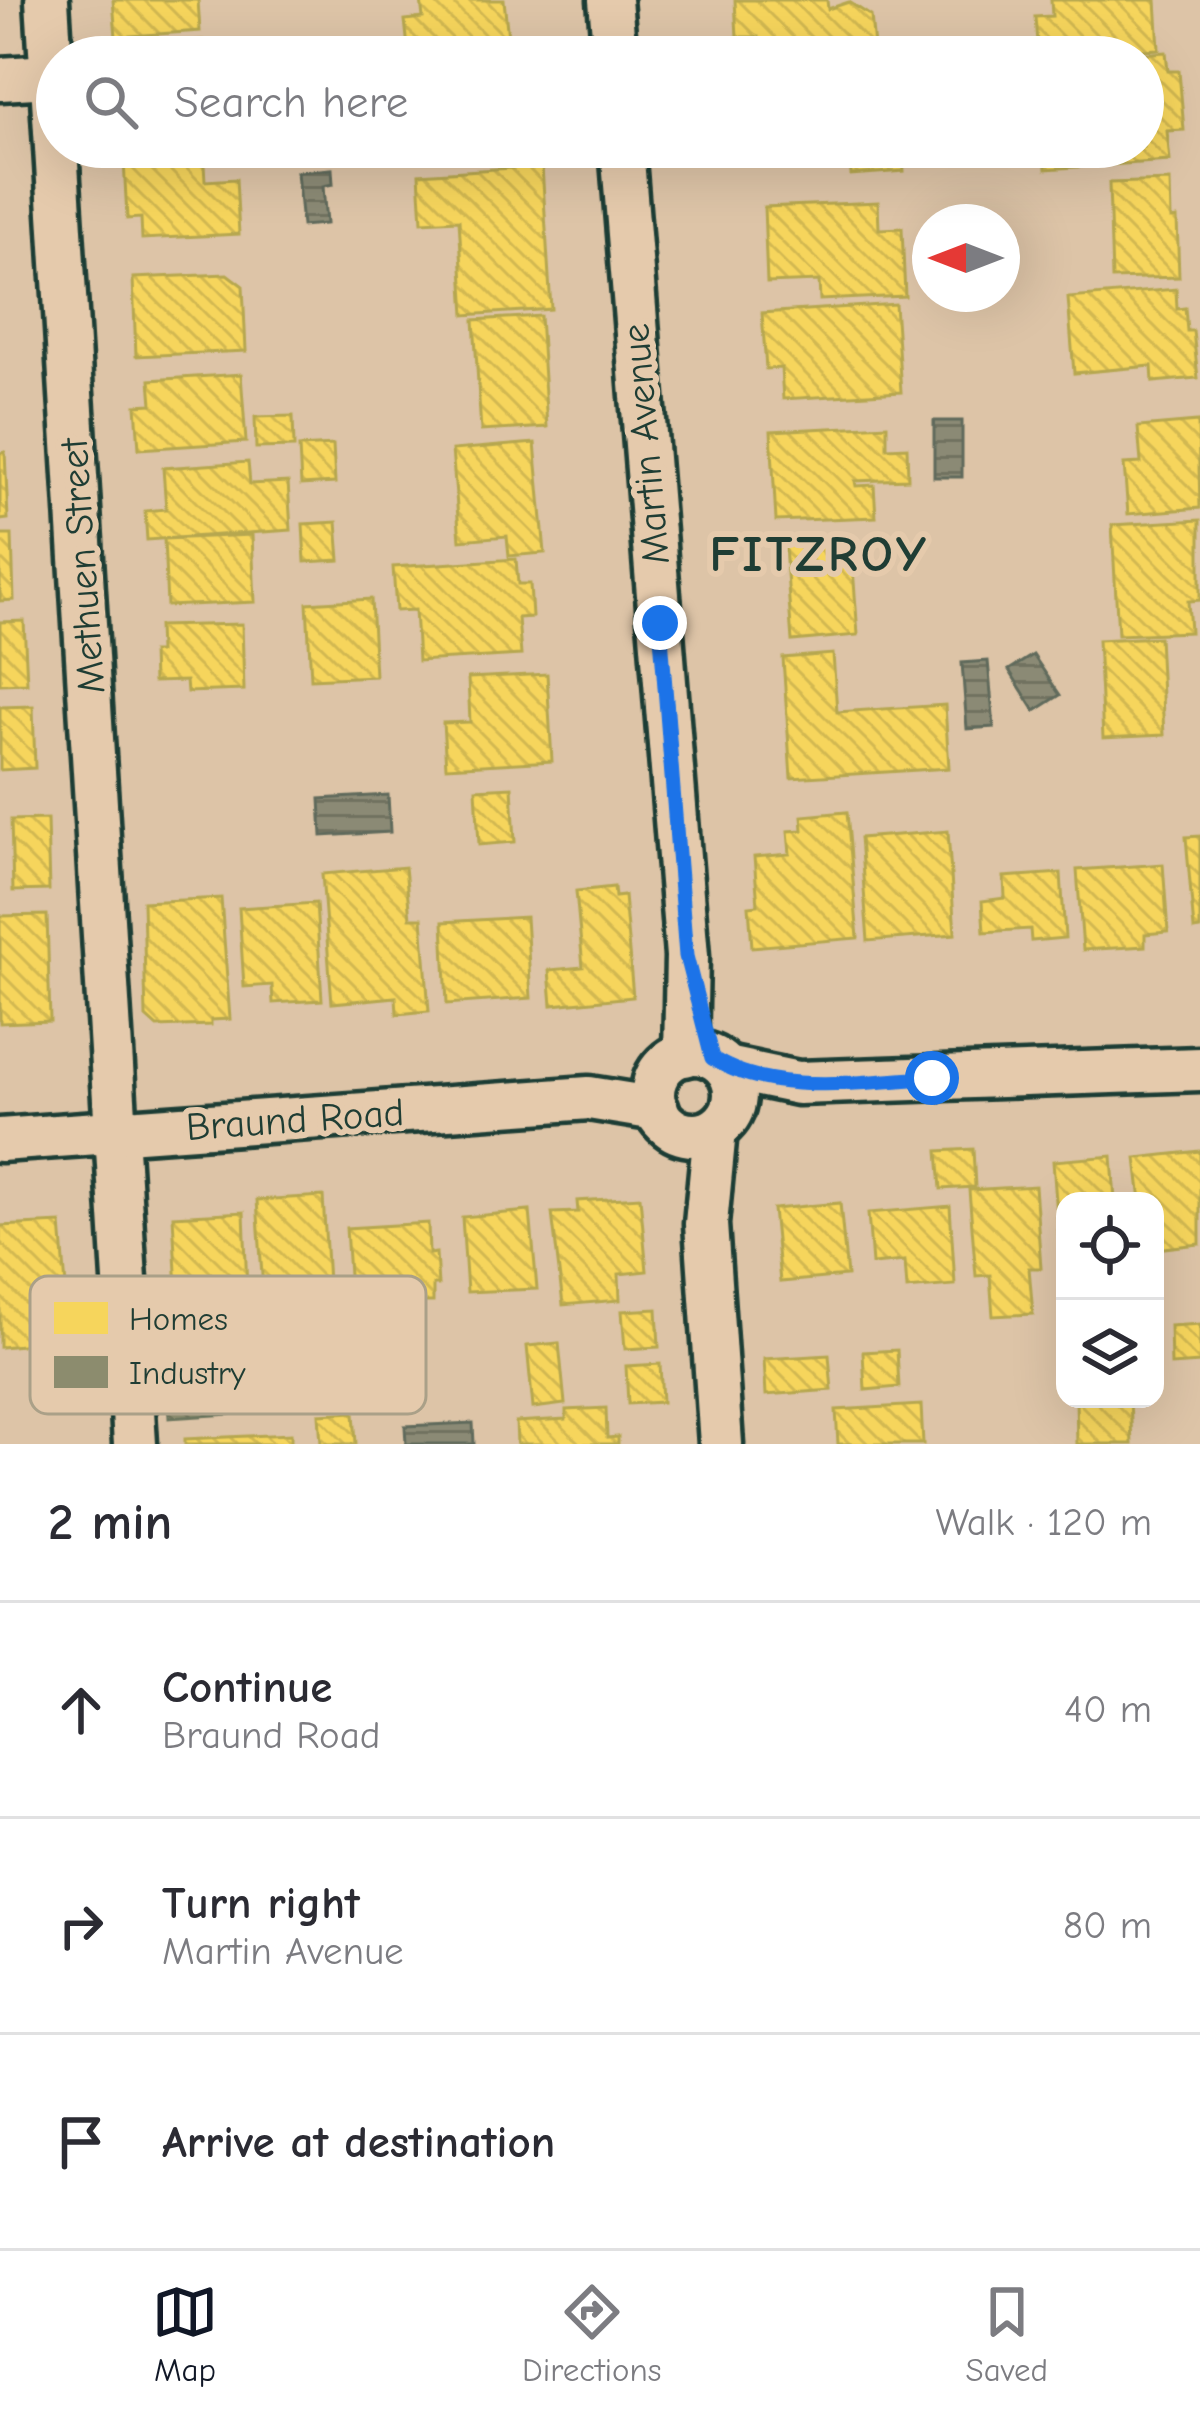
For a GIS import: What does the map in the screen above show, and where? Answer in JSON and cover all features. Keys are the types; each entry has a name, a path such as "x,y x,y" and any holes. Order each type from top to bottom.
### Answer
{"street":[{"name":"Methuen Street","path":"47,0 49,36"},
{"path":"610,0 613,36"},
{"path":"0,79 36,77"},
{"name":"Methuen Street","path":"57,168 127,1276"},
{"name":"Martin Avenue","path":"624,168 721,1444"},
{"path":"695,1092 798,1083 1200,1069"},
{"name":"Braund Road","path":"0,1140 695,1092"},
{"name":"Methuen Street","path":"134,1414 136,1444"}],"shaded area":[{"path":"332,169 333,184 323,186 326,224 302,226 297,172"},
{"path":"934,421 962,421 962,477 934,477"},
{"path":"1033,655 1060,695 1035,711 1009,670"},
{"path":"988,661 994,727 967,729 962,663"},
{"path":"388,795 390,832 322,836 320,799"},
{"path":"473,1423 474,1444 406,1444 405,1426"}],"building: Homes":[{"path":"113,0 198,0 200,31 116,36"},
{"path":"421,0 504,0 508,36 407,36 405,20 423,18"},
{"path":"735,0 827,0 828,9 849,2 871,16 873,36 737,36"},
{"path":"1051,0 1156,0 1158,36 1036,36 1035,17 1052,16"},
{"path":"1164,52 1168,71 1179,71 1184,130 1167,131 1170,161 1164,161"},
{"path":"124,168 204,168 205,181 236,179 239,234 142,239 141,218 127,219"},
{"path":"542,168 551,309 465,315 459,220 422,222 419,174"},
{"path":"851,168 904,168 904,171 851,175"},
{"path":"1170,181 1179,277 1112,279 1109,183"},
{"path":"878,202 879,229 902,228 905,296 820,300 819,281 767,283 764,207"},
{"path":"227,274 243,286 246,351 136,356 133,278"},
{"path":"1176,289 1177,309 1185,308 1187,331 1193,331 1198,378 1153,382 1152,366 1074,373 1068,298"},
{"path":"895,304 901,392 783,399 781,368 766,369 762,313"},
{"path":"540,316 547,427 481,431 474,320"},
{"path":"241,374 246,442 139,449 136,405 152,404 150,380"},
{"path":"293,416 294,447 256,448 255,417"},
{"path":"1198,422 1200,508 1128,514 1124,464 1141,463 1138,427"},
{"path":"887,425 887,448 907,447 908,479 855,481 856,486 874,485 876,517 776,521 771,431"},
{"path":"535,443 545,553 509,556 507,536 460,540 452,450"},
{"path":"333,445 335,483 301,485 299,447"},
{"path":"5,452 8,519 0,520 0,453"},
{"path":"248,462 250,484 288,482 291,530 147,540 145,511 166,509 163,468"},
{"path":"1200,520 1200,600 1188,601 1190,632 1118,635 1112,525"},
{"path":"337,522 340,560 305,562 303,524"},
{"path":"0,535 12,535 14,600 0,601"},
{"path":"252,535 255,602 167,606 164,539"},
{"path":"851,541 858,635 792,641 785,546"},
{"path":"516,559 518,584 530,584 532,617 518,618 521,655 418,661 415,610 396,611 393,567"},
{"path":"371,599 375,676 311,679 307,603"},
{"path":"24,621 27,683 0,684 0,622"},
{"path":"242,624 244,690 187,692 186,681 153,682 152,652 159,652 158,626"},
{"path":"1159,637 1164,735 1103,738 1098,640"},
{"path":"833,654 837,712 945,705 949,768 791,778 783,658"},
{"path":"547,674 552,761 446,767 443,723 470,722 468,678"},
{"path":"33,706 35,768 0,770 0,707"},
{"path":"512,787 515,842 479,845 476,789"},
{"path":"847,812 858,938 752,947 749,906 758,905 754,857 790,854 788,831 803,830 802,816"},
{"path":"47,819 49,890 13,891 11,820"},
{"path":"948,831 955,934 868,941 860,838"},
{"path":"1200,836 1200,929 1194,930 1186,837"},
{"path":"1163,864 1168,932 1145,934 1145,946 1083,950 1077,870"},
{"path":"405,867 410,918 422,918 429,1011 397,1014 396,997 332,1003 322,874"},
{"path":"1061,873 1065,938 1031,941 1030,929 984,932 982,901 1005,898 1004,877"},
{"path":"614,887 615,897 624,896 633,997 552,1005 549,970 583,967 576,891"},
{"path":"221,898 230,1019 211,1020 211,1025 157,1027 146,1017 143,902"},
{"path":"316,903 322,1000 273,1003 272,985 244,987 239,908"},
{"path":"47,915 50,1021 0,1023 0,916"},
{"path":"526,917 531,998 447,1004 443,922"},
{"path":"973,1149 975,1187 941,1189 938,1151"},
{"path":"1200,1151 1200,1244 1164,1248 1164,1192 1140,1192 1136,1158"},
{"path":"1112,1156 1114,1192 1056,1192 1056,1202 1053,1161"},
{"path":"1035,1186 1041,1268 1029,1268 1033,1314 993,1316 990,1275 976,1276 969,1190"},
{"path":"323,1196 328,1276 262,1276 257,1200"},
{"path":"640,1197 647,1271 619,1274 620,1300 563,1305 552,1213 578,1212 577,1201"},
{"path":"840,1203 847,1276 780,1282 773,1209"},
{"path":"950,1206 955,1285 907,1289 905,1261 872,1264 868,1213"},
{"path":"530,1211 537,1289 467,1292 462,1217"},
{"path":"244,1212 246,1276 176,1276 173,1216"},
{"path":"61,1223 65,1276 30,1276 30,1344 0,1347 0,1226"},
{"path":"428,1223 429,1254 436,1253 438,1285 433,1285 433,1302 426,1302 426,1276 349,1276 346,1228"},
{"path":"657,1309 659,1347 625,1349 622,1311"},
{"path":"1200,1324 1200,1363 1171,1365 1170,1326"},
{"path":"559,1343 565,1404 533,1408 527,1346"},
{"path":"897,1350 899,1387 865,1390 863,1352"},
{"path":"829,1355 832,1390 766,1395 764,1359"},
{"path":"660,1364 662,1402 628,1404 626,1366"},
{"path":"921,1405 923,1444 838,1444 836,1410"},
{"path":"606,1408 607,1438 618,1437 618,1444 517,1444 516,1422 566,1419 566,1410"},
{"path":"1076,1408 1130,1408 1132,1444 1077,1444"},
{"path":"319,1414 354,1414 356,1444 321,1444"},
{"path":"291,1434 291,1444 185,1444 185,1439"}],"building: Industry":[{"path":"169,1414 229,1414 169,1418"}],"district":[{"name":"FITZROY","path":"819,554"}],"route":[{"path":"660,623 686,956 712,1058 725,1068 798,1083 932,1078"}]}
